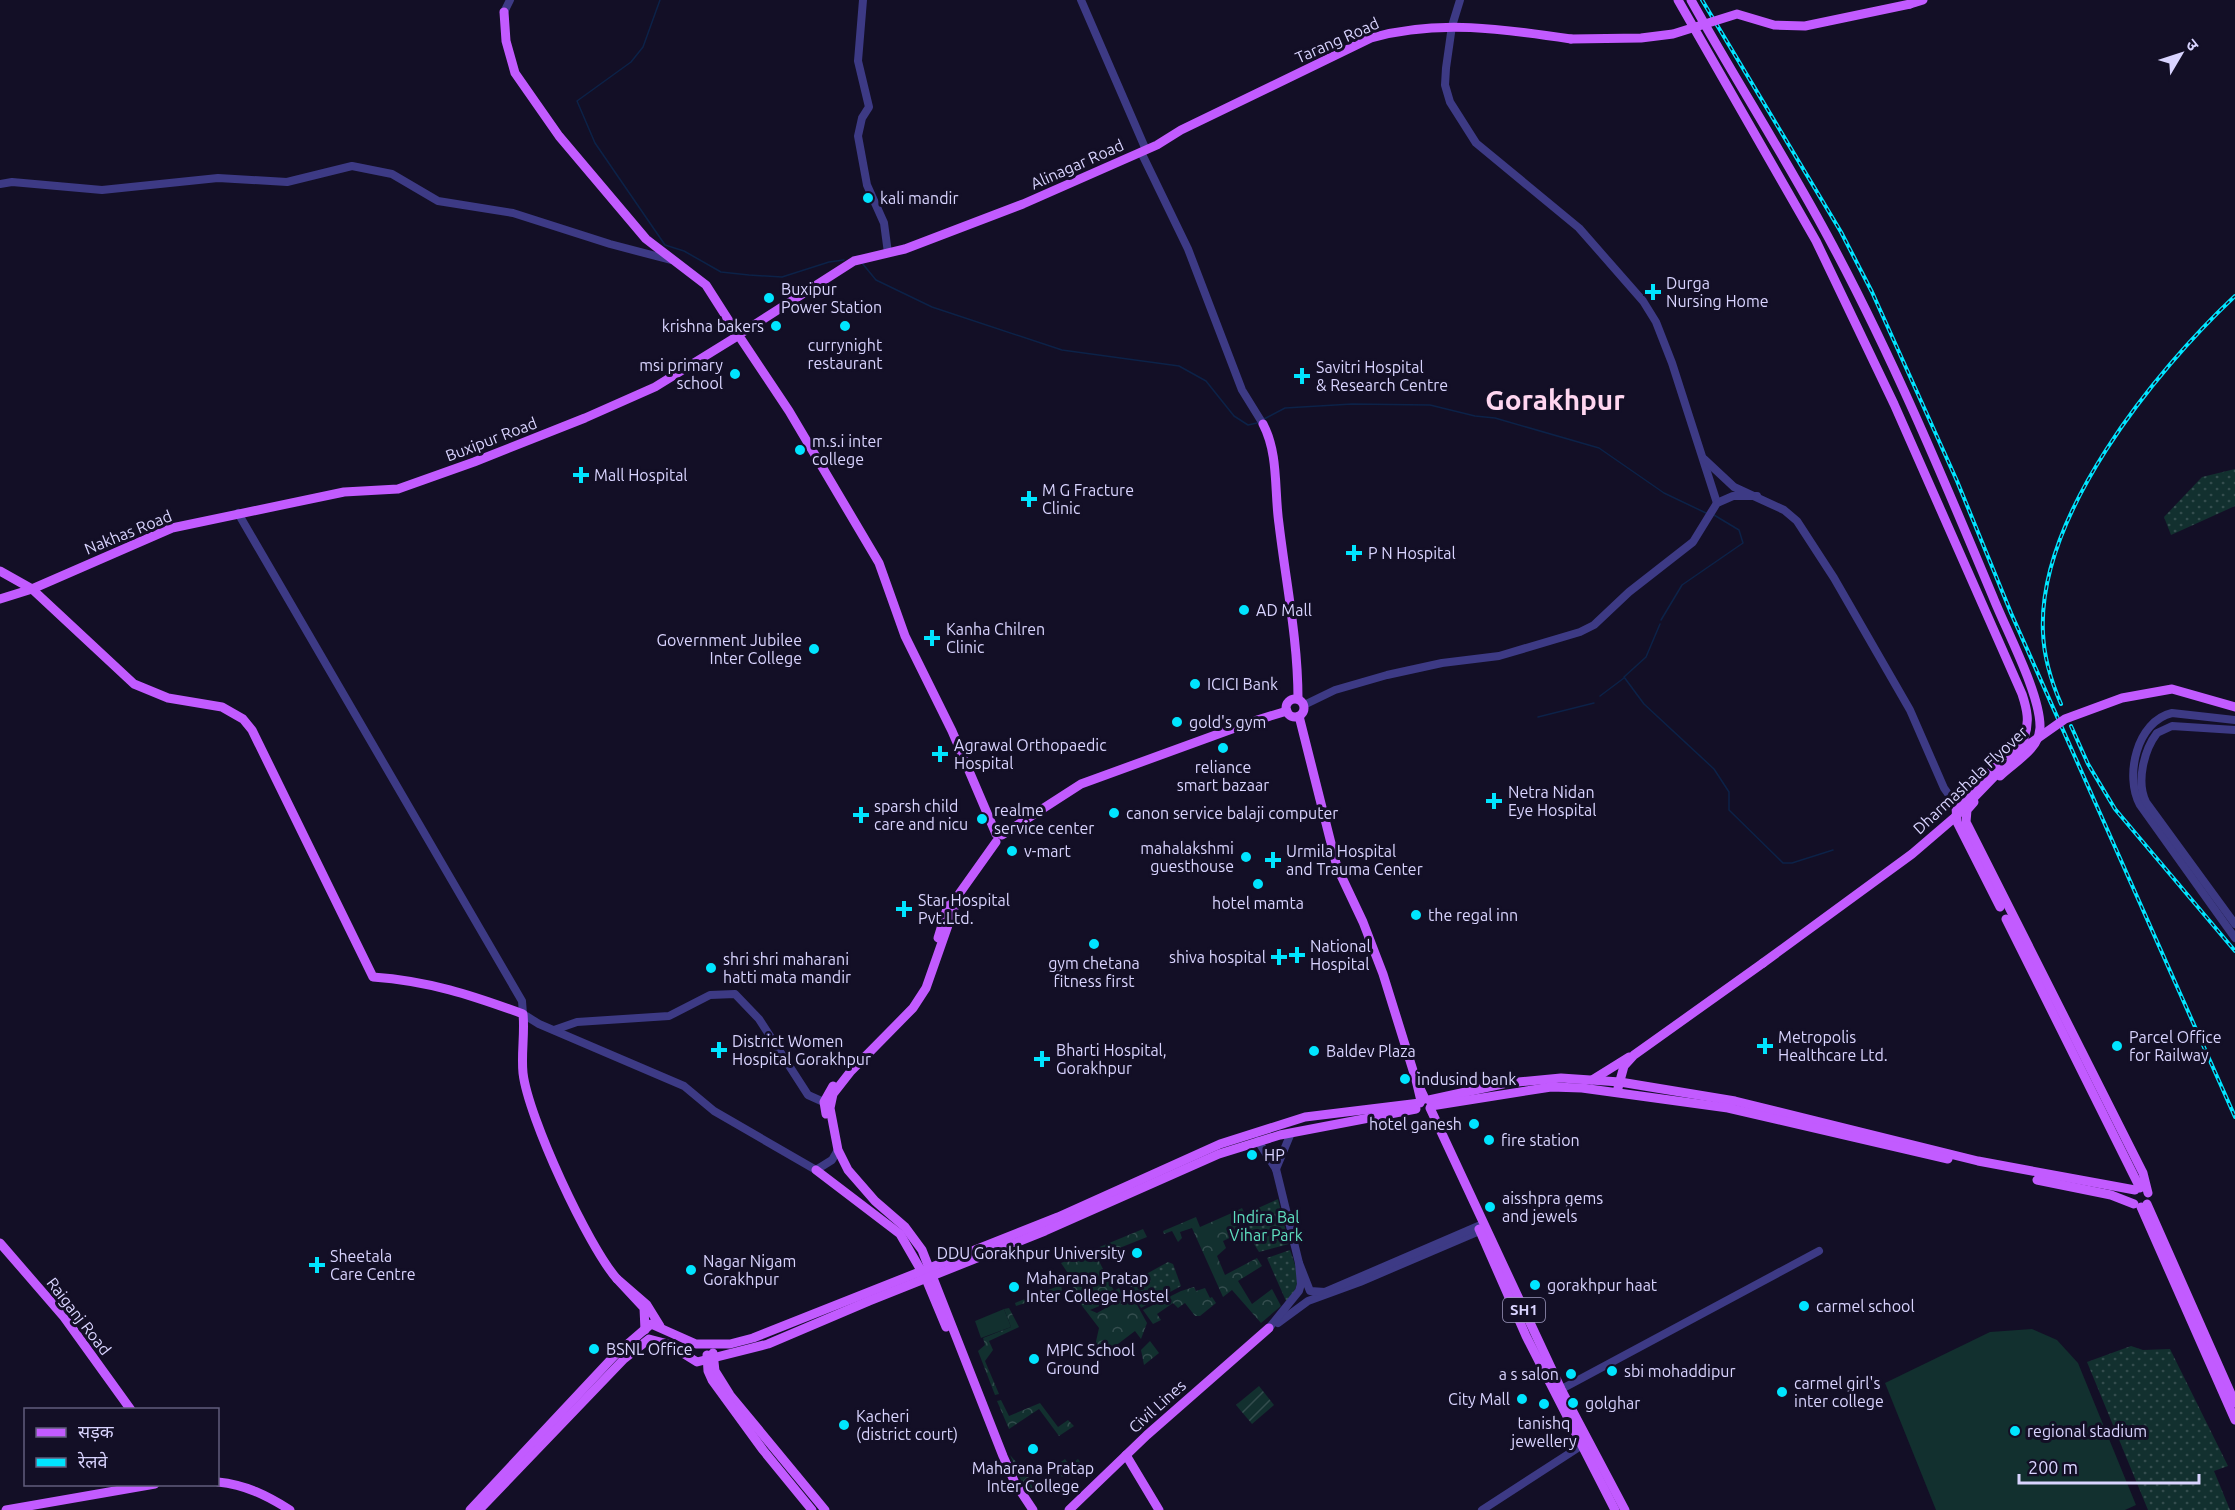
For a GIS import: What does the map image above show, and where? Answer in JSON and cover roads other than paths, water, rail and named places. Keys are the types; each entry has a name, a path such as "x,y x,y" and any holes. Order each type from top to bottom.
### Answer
{"main road":[{"path":"1678,0 1731,88 1832,272 2022,694 2027,710 2027,729 2024,738 1956,805 1957,822 2141,1190"},
{"path":"1691,0 1827,235 1863,306 1962,524 2030,685 2039,718 2038,738 2031,748 1969,806 1966,822 2143,1173 2140,1205 2235,1420"},
{"name":"Tarang Road","path":"1271,86 1371,38 1403,29 1452,26 1591,40 1641,38 1689,30 1737,14 1774,25 1805,26 1917,2"},
{"path":"504,12 506,41 514,73 523,87 558,136 636,227 673,261 706,285 789,411 879,562 905,636 952,731 997,838"},
{"name":"Alinagar Road","path":"888,253 1023,204 1144,151 1271,86"},
{"name":"Buxipur Road","path":"238,513 344,492 398,489 585,418 655,387 854,261 888,253"},
{"path":"1262,422 1271,440 1278,522 1292,607 1301,702 1304,710 1299,716 1293,717 1287,711"},
{"name":"Nakhas Road","path":"0,599 32,589 172,528 238,513"},
{"path":"0,571 32,589 110,665 137,687 168,698 222,706 243,718 252,730 374,977 416,980 474,996 523,1014 525,1035 523,1072 529,1102 580,1219 608,1269 644,1308 644,1328 649,1338 706,1360 730,1395 825,1510"},
{"name":"Dharmashala Flyover","path":"1582,1088 1634,1055 1920,848 1954,818 2018,752 2065,719 2122,698 2172,689 2235,707"},
{"path":"1287,711 1290,701 1301,702"},
{"path":"1026,1510 1006,1476 927,1274 922,1250 911,1234 848,1170 825,1112 828,1091 902,1012 921,985 934,955 941,924 954,891 997,838 1081,784 1287,711"},
{"path":"1299,716 1337,867 1363,922 1383,974 1425,1104"},
{"path":"1617,1093 1624,1066 1634,1055"},
{"path":"479,1510 615,1355 651,1324 660,1326 690,1343 708,1345 730,1344 773,1332 927,1274 1219,1154 1258,1141 1425,1104 1507,1083 1561,1078 1593,1079 1745,1103 1989,1163 2141,1190"},
{"path":"1135,1188 1211,1148 1305,1117 1551,1087 1582,1088 1728,1108 2111,1196 2140,1205"},
{"name":"SH1","path":"1425,1104 1615,1510"},
{"path":"816,1170 900,1234 927,1274 1007,1465 1033,1510"},
{"path":"2141,1190 2132,1194 2140,1205 2235,1403"},
{"name":"Raiganj Road","path":"0,1244 64,1317 130,1408"},
{"path":"706,1360 768,1344 927,1274"},
{"path":"617,1280 647,1305 660,1326"},
{"name":"Civil Lines","path":"1069,1510 1126,1455 1269,1328"},
{"path":"470,1510 624,1359 649,1338"},
{"path":"708,1345 706,1360 708,1371 763,1450 812,1510"},
{"name":"SH1","path":"1585,1443 1625,1510"},
{"path":"1126,1455 1159,1510"},
{"path":"219,1482 238,1484 266,1495 290,1510"},
{"path":"2,1510 149,1486"}],"street":[{"path":"504,0 504,12"},
{"path":"504,12 510,0"},
{"path":"863,0 858,61 869,107 862,118 858,136 867,185 884,223 888,253"},
{"path":"1082,0 1144,151 1188,249 1242,390 1262,422"},
{"path":"1460,0 1452,26 1445,85 1450,102 1476,143 1578,228 1637,292 1662,336 1704,459 1713,510"},
{"path":"0,184 12,182 102,190 218,178 287,182 352,166 392,174 438,201 513,213 673,261"},
{"path":"1704,459 1734,487 1784,510 1803,530 1910,710 1944,788 1956,805"},
{"path":"1301,702 1387,675 1442,663 1499,656 1580,632 1594,625 1622,598 1693,542 1713,510 1732,496 1757,496"},
{"path":"238,513 522,1001 523,1014 539,1024 684,1086 714,1111 816,1170 832,1160 838,1145"},
{"path":"2235,720 2172,713 2155,720 2145,734 2137,754 2133,784 2140,805 2235,938"},
{"path":"2235,730 2172,726 2157,733 2145,760 2142,789 2146,802 2235,924"},
{"path":"554,1030 578,1022 669,1016 710,995 735,994 759,1019 808,1095 827,1104"},
{"path":"1276,1169 1291,1133"},
{"path":"1258,1141 1276,1169 1299,1263 1310,1291 1311,1296 1308,1301"},
{"path":"1269,1328 1305,1288 1310,1291 1325,1292 1482,1227"},
{"path":"1269,1328 1308,1301 1360,1282 1482,1227"},
{"path":"1558,1391 1819,1251"},
{"path":"1299,1263 1300,1300 1308,1301"},
{"path":"1482,1510 1585,1443"}],"waterway":[{"path":"660,0 643,47 631,62 577,101 595,143 665,245 684,251 721,272 749,275 782,277 829,262 844,260"},
{"path":"862,263 876,280 932,307 1062,350 1179,366 1206,381 1234,416 1248,425 1257,423"},
{"path":"1264,419 1285,408 1352,404 1430,405 1475,416 1495,418 1599,448 1664,493 1706,513"},
{"path":"1661,620 1682,585 1743,543 1739,530 1714,515"},
{"path":"1660,624 1646,657 1624,677 1644,704 1714,769 1729,792 1729,810 1783,863 1792,863 1833,850"},
{"path":"1600,696 1624,678"},
{"path":"1538,717 1594,703"}],"railway":[{"path":"1702,0 1841,232 1872,292 1957,481 2011,613 2235,1117"},
{"path":"2061,704 2049,669 2043,633 2046,588 2059,542 2080,495 2106,450 2137,405 2170,364 2235,296"},
{"path":"2071,726 2088,764 2115,809 2235,951"}],"place":[{"name":"kali mandir","path":"868,198"},
{"name":"Durga Nursing Home","path":"1653,292"},
{"name":"Buxipur Power Station","path":"769,298"},
{"name":"krishna bakers","path":"776,326"},
{"name":"currynight restaurant","path":"845,326"},
{"name":"msi primary school","path":"735,374"},
{"name":"Savitri Hospital & Research Centre","path":"1302,376"},
{"name":"m.s.i inter college","path":"800,450"},
{"name":"Mall Hospital","path":"581,475"},
{"name":"M G Fracture Clinic","path":"1029,499"},
{"name":"P N Hospital","path":"1354,553"},
{"name":"AD Mall","path":"1244,610"},
{"name":"Kanha Chilren Clinic","path":"932,638"},
{"name":"Government Jubilee Inter College","path":"814,649"},
{"name":"ICICI Bank","path":"1195,684"},
{"name":"gold's gym","path":"1177,722"},
{"name":"reliance smart bazaar","path":"1223,748"},
{"name":"Agrawal Orthopaedic Hospital","path":"940,754"},
{"name":"Netra Nidan Eye Hospital","path":"1494,801"},
{"name":"canon service balaji computer","path":"1114,813"},
{"name":"sparsh child care and nicu","path":"861,815"},
{"name":"realme service center","path":"982,819"},
{"name":"v-mart","path":"1012,851"},
{"name":"mahalakshmi guesthouse","path":"1246,857"},
{"name":"Urmila Hospital and Trauma Center","path":"1273,860"},
{"name":"hotel mamta","path":"1258,884"},
{"name":"Star Hospital Pvt.Ltd.","path":"904,909"},
{"name":"the regal inn","path":"1416,915"},
{"name":"gym chetana fitness first","path":"1094,944"},
{"name":"National Hospital","path":"1297,955"},
{"name":"shiva hospital","path":"1279,957"},
{"name":"shri shri maharani hatti mata mandir","path":"711,968"},
{"name":"Metropolis Healthcare Ltd.","path":"1765,1046"},
{"name":"Parcel Office for Railway","path":"2117,1046"},
{"name":"District Women Hospital Gorakhpur","path":"719,1050"},
{"name":"Baldev Plaza","path":"1314,1051"},
{"name":"Bharti Hospital, Gorakhpur","path":"1042,1059"},
{"name":"indusind bank","path":"1405,1079"},
{"name":"hotel ganesh","path":"1474,1124"},
{"name":"fire station","path":"1489,1140"},
{"name":"HP","path":"1252,1155"},
{"name":"aisshpra gems and jewels","path":"1490,1207"},
{"name":"DDU Gorakhpur University","path":"1137,1253"},
{"name":"Sheetala Care Centre","path":"317,1265"},
{"name":"Nagar Nigam Gorakhpur","path":"691,1270"},
{"name":"gorakhpur haat","path":"1535,1285"},
{"name":"Maharana Pratap Inter College Hostel","path":"1014,1287"},
{"name":"carmel school","path":"1804,1306"},
{"name":"BSNL Office","path":"594,1349"},
{"name":"MPIC School Ground","path":"1034,1359"},
{"name":"sbi mohaddipur","path":"1612,1371"},
{"name":"a s salon","path":"1571,1374"},
{"name":"carmel girl's inter college","path":"1782,1392"},
{"name":"City Mall","path":"1522,1399"},
{"name":"golghar","path":"1573,1403"},
{"name":"tanishq jewellery","path":"1544,1404"},
{"name":"Kacheri (district court)","path":"844,1425"},
{"name":"regional stadium","path":"2015,1431"},
{"name":"Maharana Pratap Inter College","path":"1033,1449"}],"district":[{"name":"Gorakhpur","path":"1555,400"}],"park label":[{"name":"Indira Bal Vihar Park","path":"1266,1226"}]}
